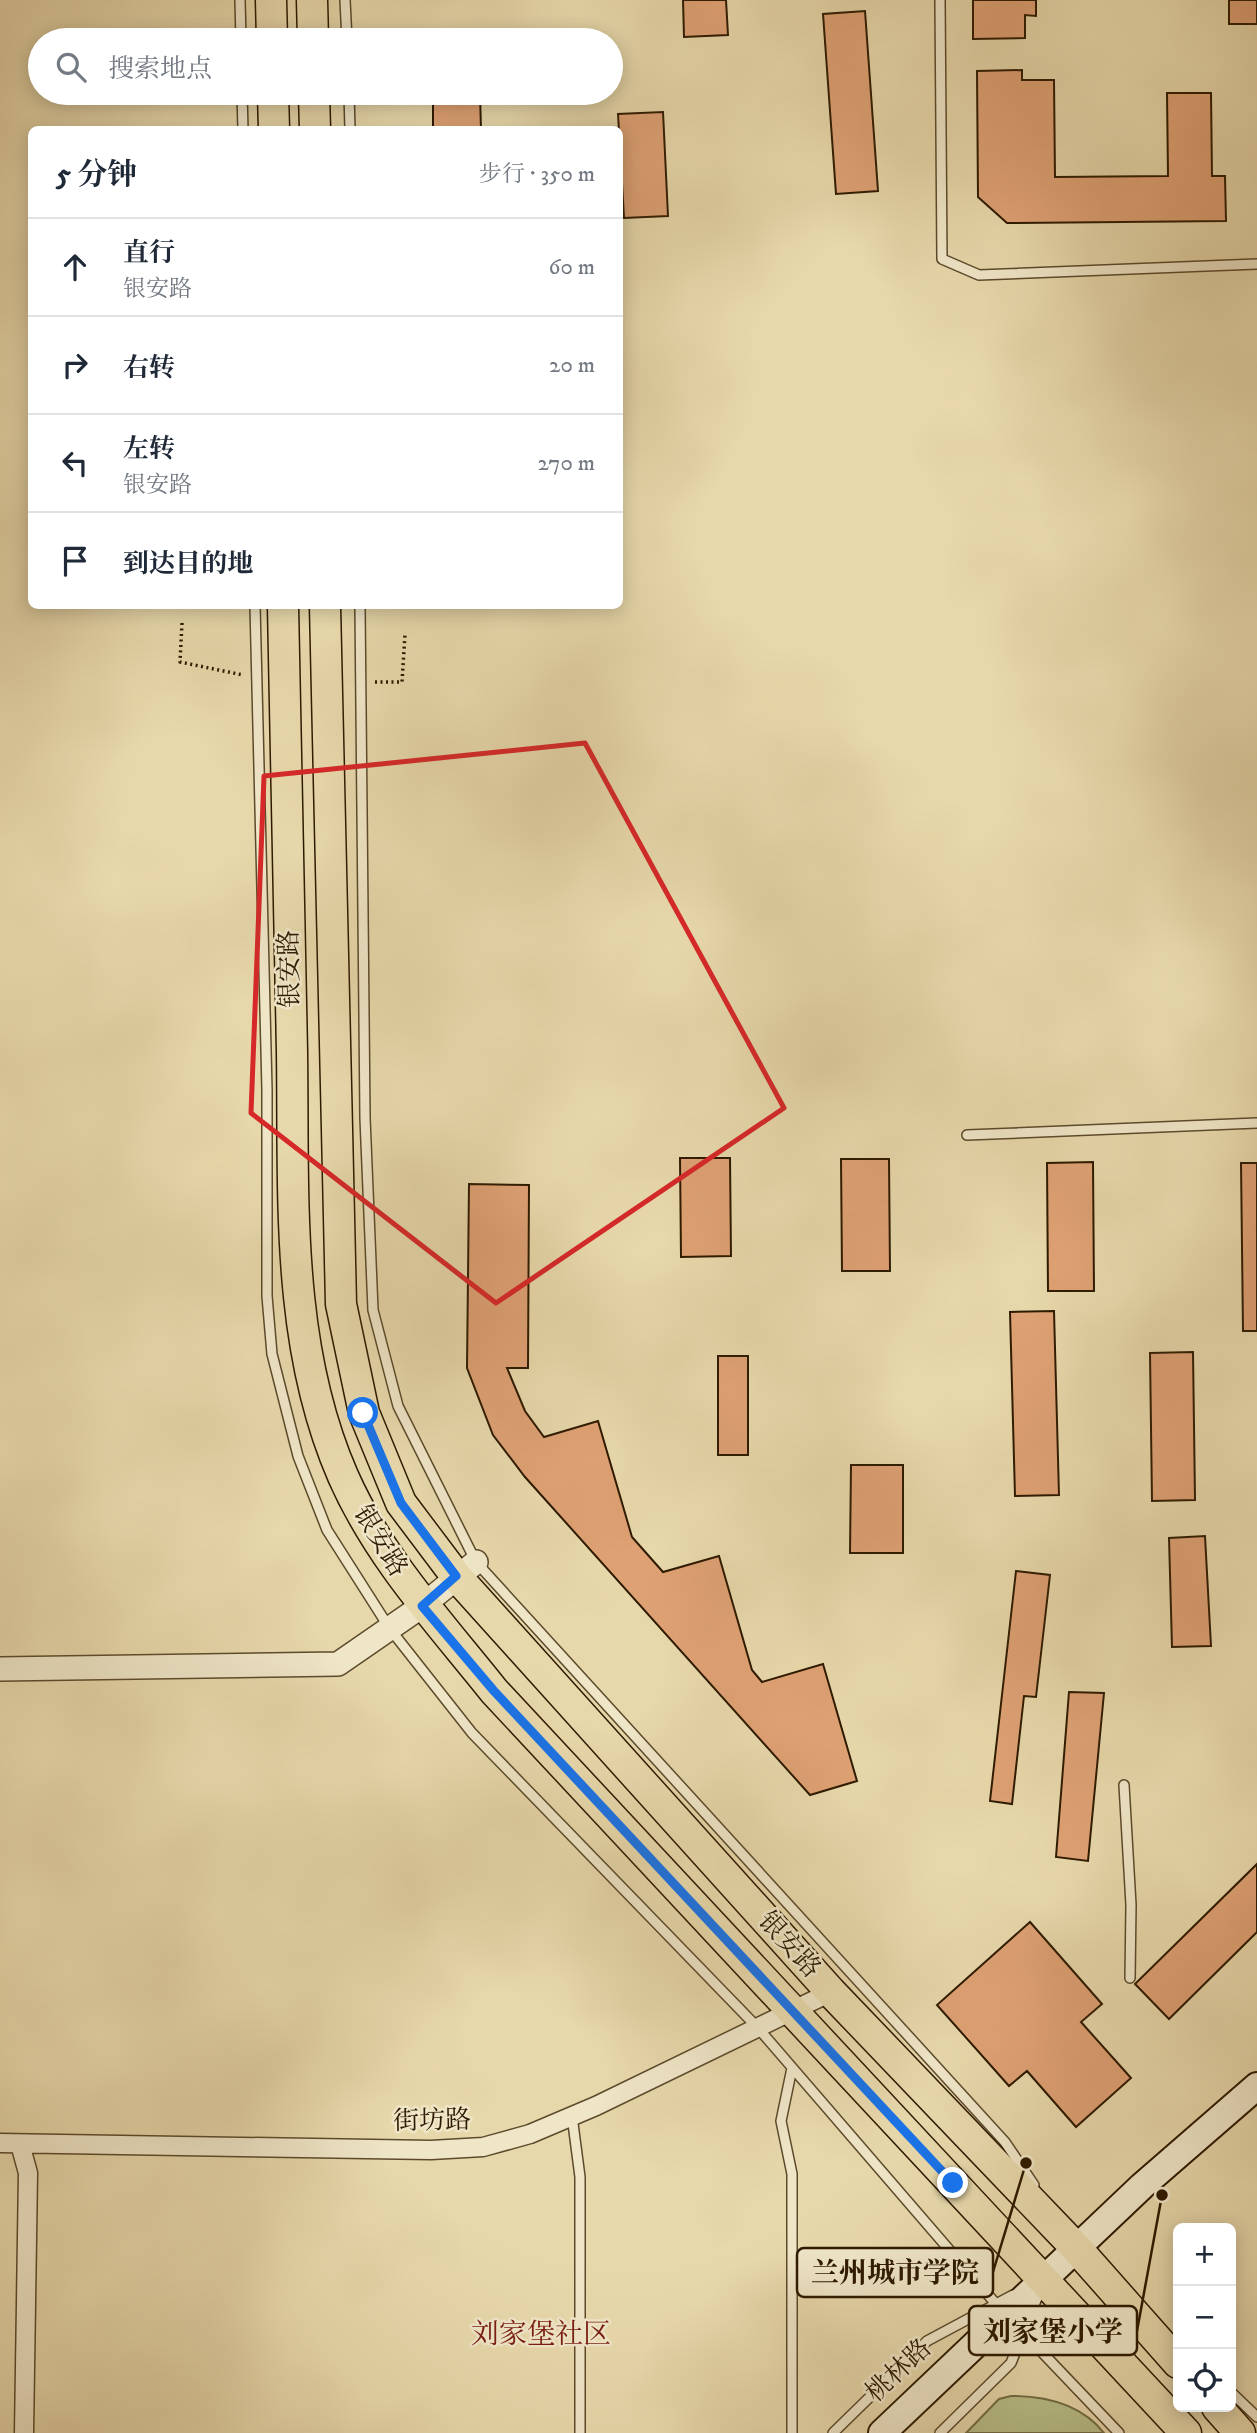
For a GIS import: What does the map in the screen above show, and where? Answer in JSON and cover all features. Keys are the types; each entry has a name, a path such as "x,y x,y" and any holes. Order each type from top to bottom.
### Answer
{"main road":[{"path":"271,0 272,28"},
{"path":"312,0 313,28"},
{"path":"273,105 274,126"},
{"path":"314,105 315,126"},
{"name":"银安路","path":"283,609 295,1222 302,1327 319,1409 343,1477 392,1563 422,1606 494,1691 1045,2278 1186,2433"},
{"name":"银安路","path":"325,609 341,1304 363,1413 401,1503 466,1569 831,1992 1078,2250 1173,2358"},
{"name":"桃林路","path":"882,2433 1008,2317 1142,2186 1257,2086"},
{"path":"1221,2412 1240,2433"}],"street":[{"path":"0,1669 338,1664 422,1606 466,1569"},
{"name":"街坊路","path":"0,2143 431,2150 483,2147 530,2134 572,2116 831,1992"},
{"path":"20,2144 28,2173 24,2433"}],"lane":[{"path":"240,0 241,28"},
{"path":"345,0 346,28"},
{"path":"940,0 942,259 979,275 1257,264"},
{"path":"242,105 243,126"},
{"path":"349,105 350,126"},
{"path":"255,609 267,1090 267,1296 272,1354 298,1456 327,1530 390,1629 472,1733 758,2028 1008,2317 1119,2433"},
{"path":"360,609 365,1118 373,1310 398,1406 466,1569 1005,2142 1078,2250 1168,2334"},
{"path":"967,1135 1257,1123"},
{"path":"1124,1785 1131,1905 1130,1978"},
{"path":"792,2068 781,2121 792,2174 792,2433"},
{"path":"572,2116 580,2177 580,2433"},
{"name":"桃林路","path":"833,2433 927,2341 1008,2317 1011,2363 940,2433"},
{"path":"1236,2397 1257,2417"}],"path":[{"path":"182,623 180,662 257,678"},
{"path":"361,682 402,682 405,634"}],"highlighted area":[{"path":"585,743 784,1108 496,1303 251,1113 264,776"}],"green space":[{"path":"1011,2396 1062,2404 1085,2415 1104,2433 966,2433 999,2399"}],"building":[{"path":"683,0 726,0 728,35 684,37"},
{"path":"973,0 1036,0 1036,16 1025,15 1025,38 973,39"},
{"path":"1229,0 1257,0 1257,24 1229,24"},
{"path":"865,11 878,191 836,194 823,14"},
{"path":"1022,70 1022,80 1054,80 1055,177 1168,176 1167,93 1211,93 1212,176 1225,176 1226,221 1007,223 978,197 977,71"},
{"path":"433,105 480,105 481,126 433,126"},
{"path":"663,112 668,216 624,218 623,126 619,126 618,114"},
{"path":"680,1158 730,1158 731,1256 681,1257"},
{"path":"841,1159 889,1159 890,1271 842,1271"},
{"path":"1093,1162 1094,1291 1048,1291 1047,1163"},
{"path":"1241,1163 1257,1163 1257,1331 1243,1331"},
{"path":"469,1184 529,1185 528,1368 507,1368 525,1411 544,1437 598,1421 632,1537 663,1572 719,1556 752,1670 762,1682 823,1664 857,1781 810,1795 525,1477 493,1435 467,1368"},
{"path":"1054,1311 1059,1495 1015,1496 1010,1312"},
{"path":"1193,1352 1195,1500 1152,1501 1150,1353"},
{"path":"718,1356 748,1356 748,1455 718,1455"},
{"path":"851,1465 903,1465 903,1553 850,1553"},
{"path":"1205,1536 1211,1646 1172,1647 1169,1538"},
{"path":"1016,1571 1050,1575 1036,1697 1024,1696 1012,1804 990,1801"},
{"path":"1069,1692 1104,1693 1088,1861 1056,1857"},
{"path":"1257,1864 1257,1932 1169,2019 1135,1984"},
{"path":"1030,1922 1102,2004 1081,2022 1131,2078 1076,2127 1027,2071 1009,2086 937,2005"}],"place":[{"name":"兰州城市学院","path":"1026,2163"},
{"name":"刘家堡小学","path":"1162,2195"}],"district":[{"name":"刘家堡社区","path":"541,2334"}],"route":[{"path":"363,1413 401,1503 456,1576 422,1606 494,1691 953,2183"}]}
